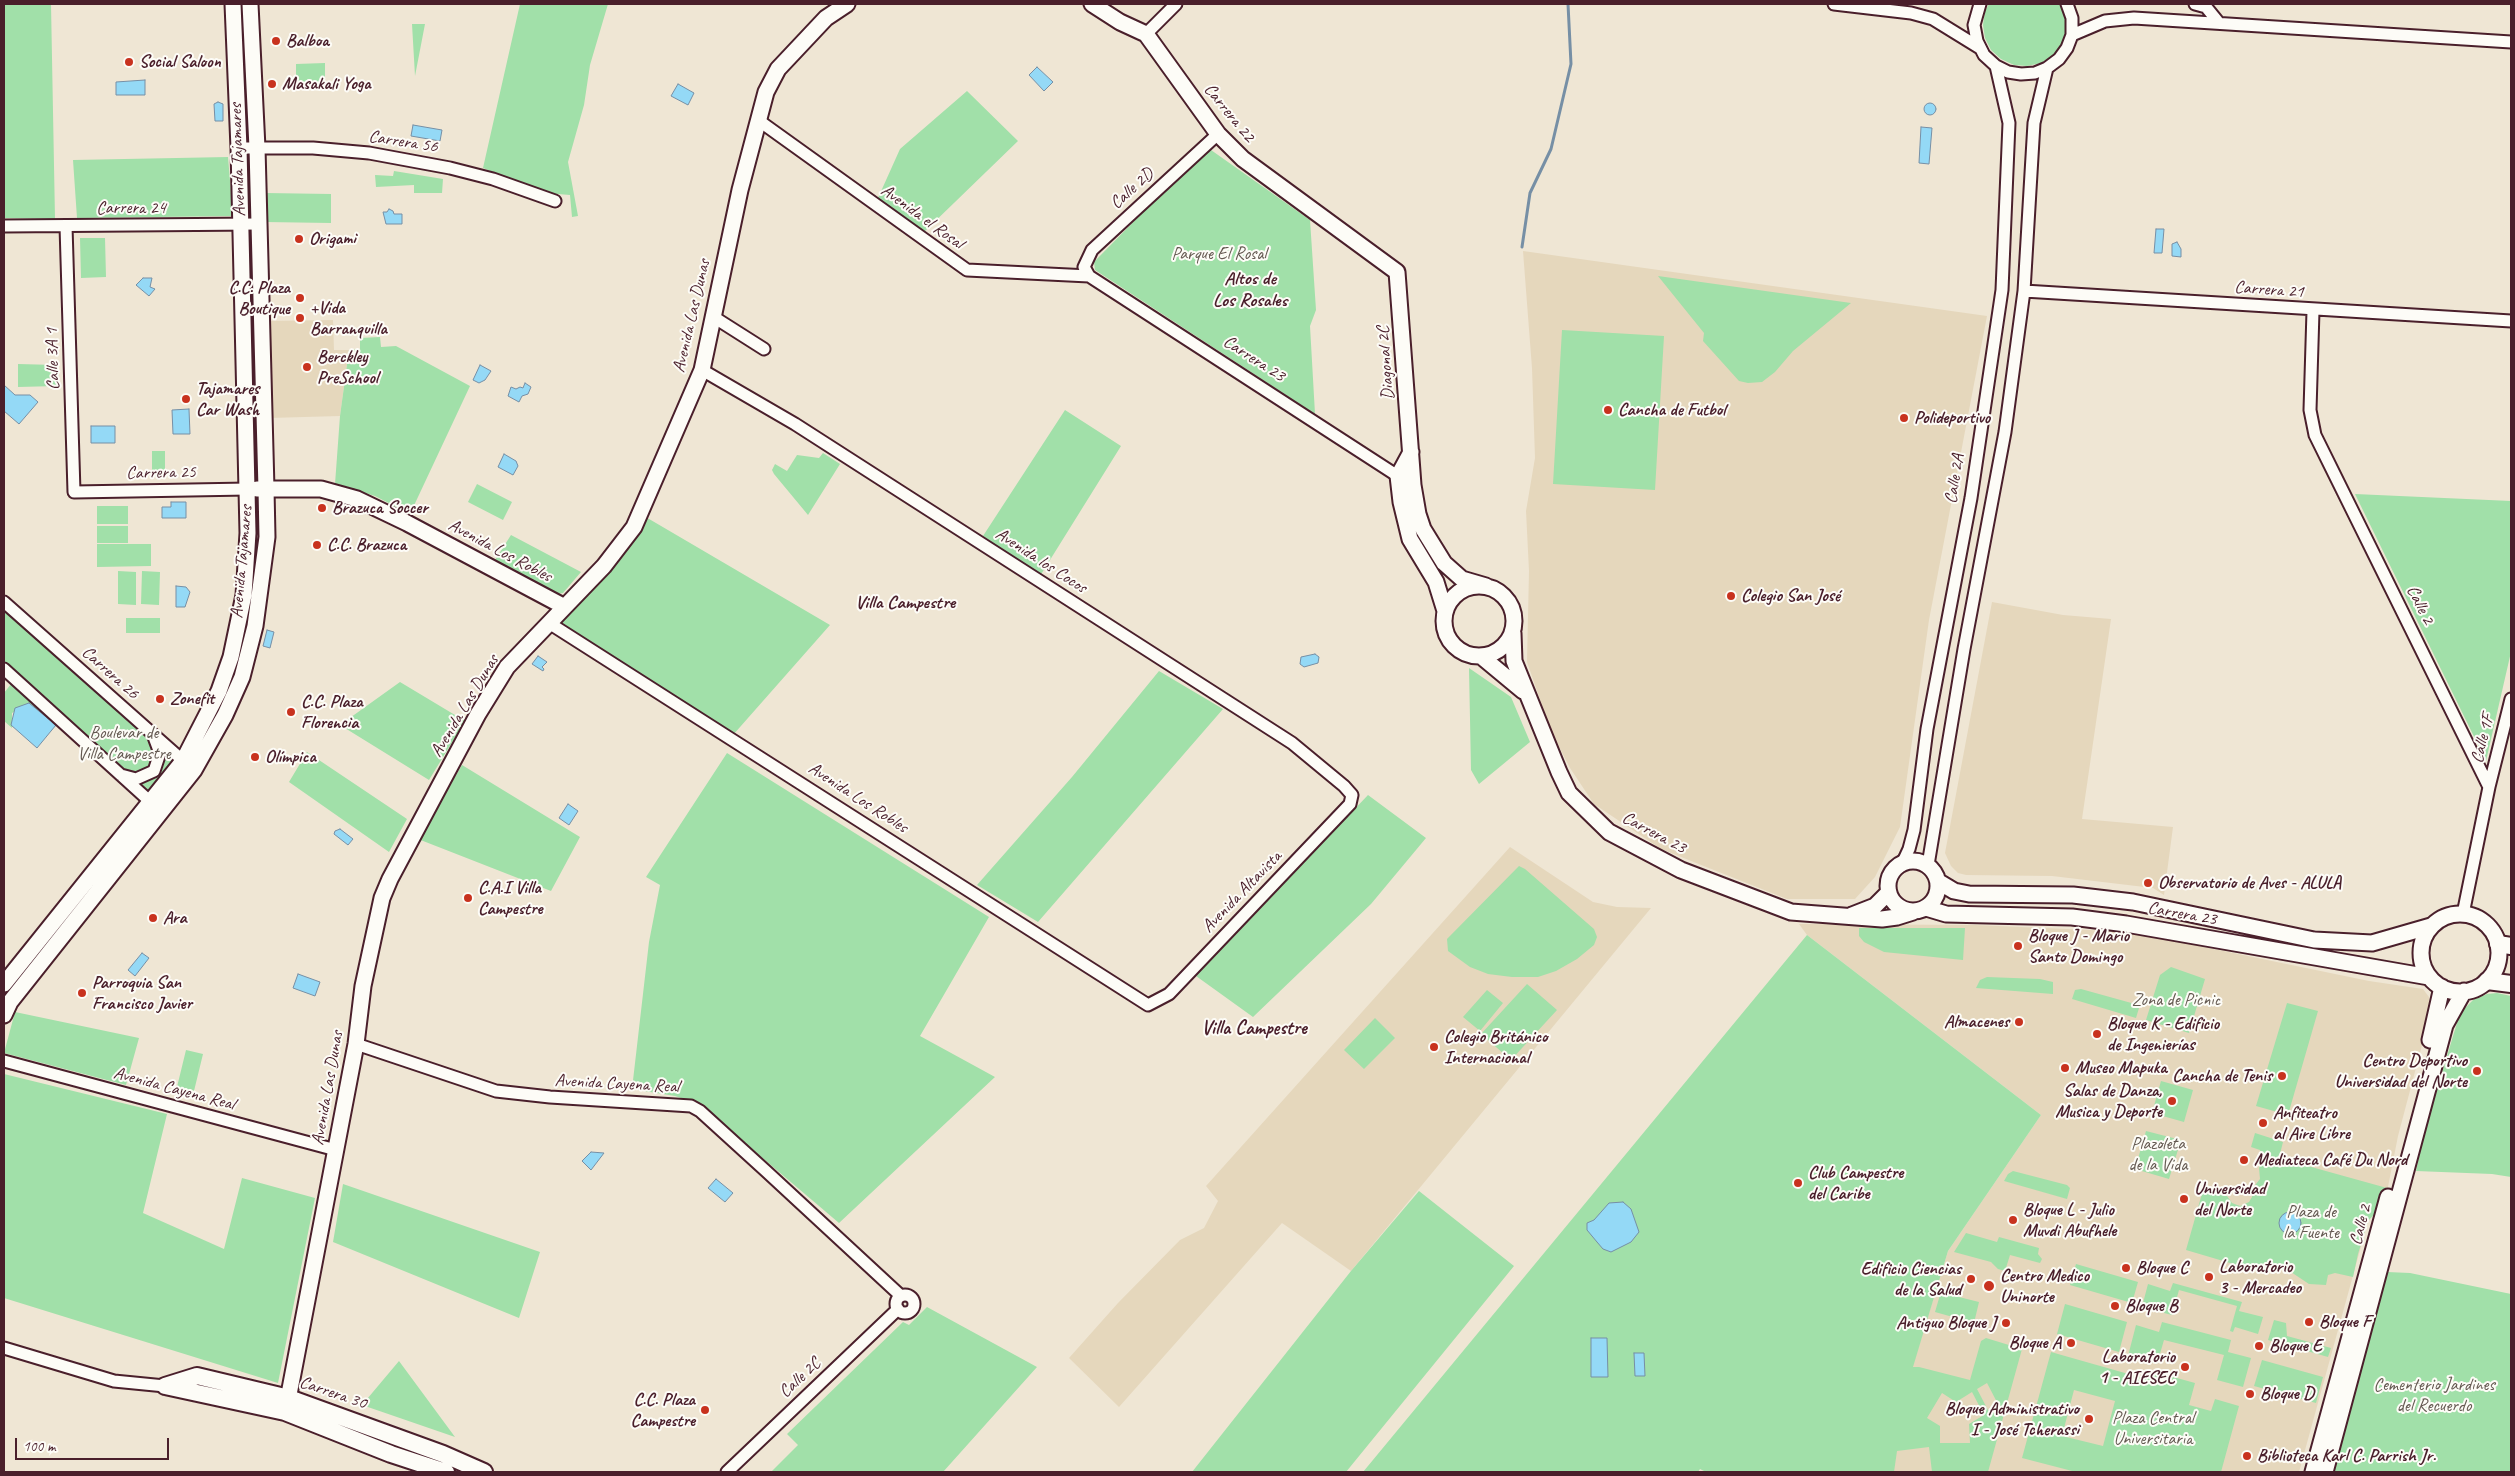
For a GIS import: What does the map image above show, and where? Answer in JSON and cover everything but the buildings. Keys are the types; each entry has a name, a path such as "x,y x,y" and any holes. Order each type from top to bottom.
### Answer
{"main road":[{"path":"2487,981 2511,984"},
{"name":"Carrera 30","path":"165,1386 287,1405 444,1454 484,1472"},
{"name":"Carrera 30","path":"287,1405 391,1454 446,1472"}],"street":[{"name":"Avenida Tajamares","path":"188,766 231,657 244,594 247,565 248,489 239,148 233,4"},
{"name":"Avenida Tajamares","path":"4,984 188,766 225,715 242,677 255,626 267,537 257,148 250,4"},
{"name":"Avenida Las Dunas","path":"287,1405 356,1044 367,968 382,898 390,879 478,714 507,667 604,566 634,527 702,370 712,316 766,92 778,69 826,18 847,4"},
{"name":"Carrera 22","path":"1092,4 1120,22 1146,34 1218,134 1243,159 1397,272"},
{"path":"1146,34 1176,4"},
{"path":"1834,4 1911,13 1933,19 1948,26 1981,48 1996,66 2021,74 2035,73 2048,68 2063,54 2072,35 2072,18 2067,4"},
{"path":"1969,4 1980,4 1974,25 1981,48"},
{"path":"2195,4 2206,7 2219,23"},
{"path":"2072,35 2094,24 2116,19 2219,23 2511,42"},
{"name":"Calle 2A","path":"1902,864 1909,849 1914,830 1927,729 1971,498 2002,290 2009,123 1996,66"},
{"path":"1928,865 1964,649 2005,432 2024,291 2034,123 2048,68"},
{"name":"Avenida el Rosal","path":"758,120 967,270 1089,276"},
{"name":"Calle 2D","path":"1089,276 1084,267 1092,250 1218,134"},
{"name":"Carrera 56","path":"239,148 314,148 369,153 442,166 493,179 555,201"},
{"name":"Carrera 24","path":"4,226 259,224"},
{"name":"Calle 3A 1","path":"66,226 74,492"},
{"name":"Diagonal 2C","path":"1397,272 1413,485"},
{"name":"Carrera 23","path":"1089,276 1413,485"},
{"name":"Carrera 21","path":"2024,291 2313,311 2511,322"},
{"name":"Calle 2","path":"2313,311 2310,410 2315,435 2489,787"},
{"path":"712,316 764,349"},
{"name":"Avenida los Cocos","path":"702,370 803,428 1292,743 1344,786 1352,795"},
{"path":"1410,452 1398,476 1401,502 1410,539 1436,582 1445,611"},
{"path":"1413,485 1423,529 1444,563 1462,579 1486,586 1502,594 1513,609 1515,621 1513,633 1501,649 1482,656 1465,654 1452,644 1444,628 1445,611 1449,602 1461,591 1475,586 1486,586"},
{"name":"Avenida Los Robles","path":"248,489 321,489 357,499 407,522 564,606"},
{"name":"Carrera 25","path":"74,492 248,489"},
{"name":"Carrera 26","path":"4,602 188,766"},
{"name":"Avenida Los Robles","path":"549,623 1148,1005"},
{"name":"Carrera 23","path":"1513,633 1514,661 1524,692 1570,793 1608,832 1681,870 1781,908 1803,914 1845,916 1898,917 1920,910 1946,914 2072,917 2126,924 2430,978"},
{"name":"Carrera 23","path":"1482,656 1524,692"},
{"path":"4,670 117,774 155,806"},
{"name":"Calle 1F","path":"2489,787 2511,699"},
{"path":"117,774 136,779 154,771 160,753 153,735"},
{"path":"2463,914 2489,787"},
{"name":"Avenida Altavista","path":"1148,1005 1169,994 1350,804 1352,795"},
{"name":"Avenida Tajamares","path":"4,1015 10,1002 155,806"},
{"path":"1912,861 1928,865 1935,873 1938,882 1938,894 1920,910 1906,911 1895,904 1889,892 1889,879 1892,873 1902,864 1912,861"},
{"name":"Carrera 23","path":"1938,882 1954,891 1969,894 2073,895 2133,902 2314,940 2372,943 2431,926"},
{"name":"Carrera 23","path":"1845,916 1868,909 1889,892"},
{"path":"2463,914 2482,921 2505,945 2487,981 2476,988 2453,991 2442,987 2430,978 2422,962 2420,951 2422,940 2431,926 2446,916 2463,914"},
{"name":"Calle 2","path":"2317,1471 2430,1043 2442,987"},
{"name":"Calle 2","path":"2317,1471 2445,1025 2464,991"},
{"name":"Avenida Cayena Real","path":"356,1044 496,1091 588,1100 691,1106 700,1111 906,1297"},
{"name":"Avenida Cayena Real","path":"4,1061 336,1150"},
{"path":"898,1309 896,1304 906,1297"},
{"name":"Calle 2C","path":"727,1472 898,1309 906,1313 911,1311 914,1306 906,1297"},
{"name":"Carrera 30","path":"4,1348 114,1381 165,1386"}],"shaded area":[{"name":"Colegio San José","path":"1523,251 1987,316 1929,620 1900,827 1875,877 1855,899 1787,899 1661,849 1594,804 1570,768 1551,731 1527,662 1529,571 1526,511 1535,458 1532,368"},
{"name":"Berckley PreSchool","path":"333,320 334,350 349,350 340,416 269,418 268,321"},
{"path":"1992,602 2063,615 2111,619 2082,819 2173,827 2164,895 2153,888 2052,876 1966,875 1958,873 1951,866 1945,853"},
{"name":"Colegio Británico Internacional","path":"1510,847 1593,902 1617,907 1651,908 1351,1271 1282,1223 1119,1407 1069,1358 1118,1303 1180,1240 1204,1228 1218,1201 1206,1186"},
{"name":"Universidad del Norte","path":"1799,924 1975,925 2113,931 2175,941 2369,981 2423,989 2429,997 2431,1011 2398,1136 2386,1197 2368,1221 2299,1472 1880,1472 1948,1251 2041,1115 1807,935"}],"green space":[{"path":"4,4 51,4 55,219 4,218"},
{"path":"520,4 608,4 590,65 584,105 568,162 578,216 572,217 570,195 546,193 483,168"},
{"path":"1989,4 2060,4 2066,19 2066,33 2061,46 2052,56 2041,63 2027,66 2014,65 2001,59 1991,50 1985,38 1983,25 1985,11"},
{"path":"412,24 425,24 415,76"},
{"path":"325,63 325,89 296,90 296,64"},
{"path":"967,91 1018,141 923,233 878,198 900,149"},
{"name":"Parque El Rosal","path":"1211,150 1310,220 1316,310 1310,326 1315,414 1095,270 1094,262 1202,152"},
{"path":"228,157 233,216 77,218 73,160"},
{"path":"394,171 443,179 442,193 414,193 414,185 376,187 375,175 393,176"},
{"path":"265,193 331,194 331,223 265,222"},
{"path":"80,238 105,238 106,277 81,278"},
{"path":"1658,276 1851,303 1793,351 1775,372 1762,382 1748,383 1739,381 1703,341 1704,333"},
{"name":"Cancha de Futbol","path":"1562,330 1664,336 1655,490 1553,484"},
{"path":"380,337 381,347 396,346 470,386 410,514 375,496 335,484 340,416 349,350 360,349 360,338"},
{"path":"18,364 56,365 57,386 18,387"},
{"path":"1065,410 1121,446 1040,576 983,536"},
{"path":"152,451 165,451 165,475 152,476"},
{"path":"823,453 840,464 808,515 772,470 775,464 787,471 797,455 819,458"},
{"path":"477,484 512,502 503,520 468,502"},
{"path":"2355,494 2511,501 2511,652 2486,761"},
{"path":"97,506 128,506 128,524 97,524"},
{"path":"644,516 830,625 733,735 561,627 561,619"},
{"path":"97,526 128,526 128,543 97,543"},
{"path":"511,535 581,572 563,593 557,594 495,560"},
{"path":"97,544 151,544 151,566 97,567"},
{"path":"118,571 136,572 136,605 118,604"},
{"path":"142,571 160,572 159,605 141,604"},
{"name":"Boulevar de Villa Campestre","path":"4,605 178,759 149,797 4,667"},
{"path":"126,618 160,618 160,633 126,633"},
{"path":"1469,668 1511,697 1530,742 1479,784 1471,770"},
{"path":"1159,671 1223,709 1038,922 977,885 1072,777"},
{"path":"400,682 465,721 429,780 340,725"},
{"path":"11,684 56,725 29,703 12,713 12,728 4,721 4,693"},
{"path":"307,752 407,819 389,852 289,782"},
{"path":"727,753 989,917 920,1036 995,1077 839,1223 699,1104 675,1096 632,1089 649,942 660,885 646,877"},
{"path":"462,765 580,837 551,891 418,839"},
{"path":"1368,795 1426,838 1371,904 1253,1017 1196,976"},
{"path":"1519,866 1525,869 1594,929 1597,937 1594,945 1577,959 1556,971 1538,977 1512,977 1488,974 1470,967 1448,951 1447,939"},
{"path":"1859,928 1965,928 1963,960 1884,952 1864,942 1859,936"},
{"name":"Club Campestre del Caribe","path":"1807,935 2041,1115 1948,1251 1913,1367 1970,1380 1981,1341 1986,1338 2022,1349 1988,1472 1932,1472 1929,1447 1897,1451 1894,1472 1706,1472 1700,1469 1698,1472 1363,1472","holes":["1987,1383 1999,1406 1989,1412 1977,1389","1972,1392 1984,1415 1969,1424 1970,1443 1940,1443 1940,1426 1927,1418 1942,1393 1956,1402"]},
{"name":"Zona de Picnic","path":"2171,967 2205,979 2189,1033 2146,1020 2160,975"},
{"path":"1987,977 2040,979 2053,982 2053,994 1976,988 1980,980"},
{"path":"1527,984 1557,1010 1511,1060 1481,1034"},
{"name":"Zona de Picnic","path":"2081,989 2135,1004 2139,1008 2136,1018 2072,999 2075,990"},
{"path":"1487,990 1503,1003 1480,1031 1463,1017"},
{"name":"Centro Deportivo Universidad del Norte","path":"2497,993 2511,996 2511,1177 2492,1174 2416,1171 2425,1129 2460,1013 2473,1000 2487,994"},
{"path":"2287,1003 2318,1011 2288,1115 2256,1106"},
{"path":"15,1012 139,1038 126,1085 4,1053"},
{"path":"1375,1018 1395,1038 1364,1069 1344,1050"},
{"path":"186,1050 203,1054 194,1091 177,1087"},
{"path":"4,1074 167,1114 143,1213 224,1249 242,1178 315,1198 278,1383 4,1298"},
{"name":"Salas de Danza, Musica y Deporte","path":"2161,1081 2193,1090 2184,1122 2152,1113"},
{"name":"Plazoleta de la Vida","path":"2146,1131 2181,1140 2169,1179 2135,1169"},
{"name":"Plaza de la Fuente","path":"2255,1133 2283,1142 2279,1158 2387,1188 2382,1206 2368,1221 2353,1277 2335,1273 2328,1275 2326,1285 2309,1284 2291,1272 2275,1267 2253,1264 2247,1268 2186,1250 2203,1190 2227,1196 2232,1203 2240,1206 2249,1202 2252,1197 2252,1189 2260,1179 2259,1168 2263,1159 2260,1150 2251,1147"},
{"path":"2013,1171 2067,1185 2070,1188 2067,1199 2004,1181 2008,1174"},
{"path":"343,1184 540,1252 519,1318 333,1242"},
{"path":"1419,1191 1514,1266 1346,1472 1192,1472 1351,1271"},
{"path":"1966,1233 1997,1242 1999,1237 2039,1248 2038,1254 2042,1259 2040,1263 2010,1255 2005,1271 1998,1269 1991,1262 1954,1252"},
{"path":"2076,1264 2138,1282 2132,1303 2070,1285"},
{"name":"Cementerio Jardines del Recuerdo","path":"2387,1272 2410,1273 2511,1294 2511,1472 2333,1472"},
{"path":"2173,1283 2242,1302 2239,1311 2263,1317 2258,1334 2235,1327 2233,1332 2230,1331 2237,1306 2179,1290 2172,1315 2164,1313 2165,1309 2143,1303 2148,1284 2170,1291"},
{"path":"1942,1288 1952,1291 1951,1295 1979,1302 1974,1323 1935,1312"},
{"path":"2065,1304 2127,1322 2119,1352 2057,1334"},
{"path":"927,1307 1037,1367 943,1472 771,1472 798,1445 787,1434 903,1322 909,1325"},
{"path":"2274,1320 2286,1323 2287,1336 2331,1348 2328,1357 2268,1340"},
{"path":"2162,1322 2231,1340 2228,1352 2251,1358 2243,1387 2217,1380 2224,1355 2164,1340 2157,1364 2128,1356 2136,1325 2159,1332"},
{"name":"Plaza Central Universitaria","path":"2051,1352 2146,1379 2148,1370 2195,1383 2189,1405 2211,1411 2215,1399 2239,1406 2221,1472 2076,1472 2022,1458","holes":["2074,1390 2115,1401 2103,1446 2062,1436"]},
{"path":"2262,1360 2323,1377 2316,1403 2254,1386"},
{"path":"399,1361 455,1437 362,1405"}],"water":[{"path":"1037,67 1053,82 1044,91 1029,75"},
{"path":"145,80 145,95 116,95 116,82"},
{"path":"678,84 694,93 688,105 671,96"},
{"path":"218,102 223,104 223,121 215,121 214,104"},
{"path":"1930,103 1936,109 1930,115 1924,109"},
{"path":"413,125 442,130 440,141 411,136"},
{"path":"1921,127 1932,128 1929,164 1919,163"},
{"path":"389,209 394,214 402,214 402,224 386,224 383,212 387,212"},
{"path":"2156,229 2164,229 2162,253 2154,253"},
{"path":"2177,242 2181,249 2181,257 2172,256 2172,244"},
{"path":"143,278 152,278 150,287 155,289 149,296 136,285"},
{"path":"480,365 491,371 485,380 479,383 473,380"},
{"path":"525,383 531,387 528,394 522,396 519,402 508,396 511,387 516,389 523,388"},
{"path":"4,385 15,395 30,395 38,402 19,424 4,411"},
{"path":"189,409 190,434 173,434 172,410"},
{"path":"91,426 115,426 115,443 91,443"},
{"path":"504,454 516,461 518,466 513,475 498,467"},
{"path":"171,502 186,502 186,518 162,518 162,507 171,507"},
{"path":"176,586 186,587 190,592 185,607 176,607"},
{"path":"267,630 274,632 270,648 263,646"},
{"path":"1315,654 1319,657 1318,663 1304,667 1300,664 1301,657"},
{"path":"538,656 547,662 542,667 543,671 532,664"},
{"path":"29,703 56,725 37,748 11,725 15,708"},
{"path":"568,804 578,811 569,825 559,818"},
{"path":"340,829 353,839 348,845 334,834 335,831"},
{"path":"142,953 149,958 135,976 128,970"},
{"path":"298,974 320,982 315,996 293,988"},
{"path":"591,1152 604,1153 591,1170 582,1161"},
{"path":"716,1179 733,1193 725,1202 708,1188"},
{"path":"1623,1202 1631,1209 1639,1232 1631,1242 1611,1252 1603,1249 1587,1230 1587,1223 1594,1220 1609,1203"},
{"path":"2290,1212 2298,1215 2301,1223 2298,1231 2290,1234 2282,1231 2279,1223 2282,1215"},
{"path":"1591,1338 1607,1338 1608,1377 1591,1377"},
{"path":"1634,1353 1644,1353 1645,1376 1635,1376"}],"waterway":[{"path":"1522,247 1530,193 1551,149 1571,64 1568,4"}],"place":[{"name":"Balboa","path":"276,41"},
{"name":"Social Saloon","path":"129,62"},
{"name":"Masakali Yoga","path":"272,84"},
{"name":"Origami","path":"299,239"},
{"name":"C.C. Plaza Boutique","path":"300,298"},
{"name":"+Vida Barranquilla","path":"300,318"},
{"name":"Berckley PreSchool","path":"307,367"},
{"name":"Tajamares Car Wash","path":"186,399"},
{"name":"Cancha de Futbol","path":"1608,410"},
{"name":"Polideportivo","path":"1904,418"},
{"name":"Brazuca Soccer","path":"322,508"},
{"name":"C.C. Brazuca","path":"317,545"},
{"name":"Colegio San José","path":"1731,596"},
{"name":"Zonefit","path":"160,699"},
{"name":"C.C. Plaza Florencia","path":"291,712"},
{"name":"Olímpica","path":"255,757"},
{"name":"Observatorio de Aves - ALULA","path":"2148,883"},
{"name":"C.A.I Villa Campestre","path":"468,898"},
{"name":"Ara","path":"153,918"},
{"name":"Bloque J - Mario Santo Domingo","path":"2018,946"},
{"name":"Parroquia San Francisco Javier","path":"82,993"},
{"name":"Almacenes","path":"2019,1022"},
{"name":"Bloque K - Edificio de Ingenierías","path":"2097,1034"},
{"name":"Colegio Británico Internacional","path":"1434,1047"},
{"name":"Museo Mapuka","path":"2065,1068"},
{"name":"Centro Deportivo Universidad del Norte","path":"2477,1071"},
{"name":"Cancha de Tenis","path":"2282,1076"},
{"name":"Salas de Danza, Musica y Deporte","path":"2172,1101"},
{"name":"Anfiteatro al Aire Libre","path":"2263,1123"},
{"name":"Mediateca Café Du Nord","path":"2244,1160"},
{"name":"Club Campestre del Caribe","path":"1798,1183"},
{"name":"Universidad del Norte","path":"2184,1199"},
{"name":"Bloque L - Julio Muvdi Abufhele","path":"2013,1220"},
{"name":"Bloque C","path":"2126,1268"},
{"name":"Laboratorio 3 - Mercadeo","path":"2209,1277"},
{"name":"Edificio Ciencias de la Salud","path":"1971,1279"},
{"name":"Centro Medico Uninorte","path":"1989,1286"},
{"name":"Bloque B","path":"2115,1306"},
{"name":"Bloque F","path":"2309,1322"},
{"name":"Antiguo Bloque J","path":"2006,1323"},
{"name":"Bloque A","path":"2071,1343"},
{"name":"Bloque E","path":"2259,1346"},
{"name":"Laboratorio 1 - AIESEC","path":"2185,1367"},
{"name":"Bloque D","path":"2250,1394"},
{"name":"C.C. Plaza Campestre","path":"705,1410"},
{"name":"Bloque Administrativo I - José Tcherassi","path":"2089,1419"},
{"name":"Biblioteca Karl C. Parrish Jr.","path":"2247,1456"}],"district":[{"name":"Altos de Los Rosales","path":"1250,290"},
{"name":"Villa Campestre","path":"905,603"},
{"name":"Villa Campestre","path":"1254,1029"}]}
